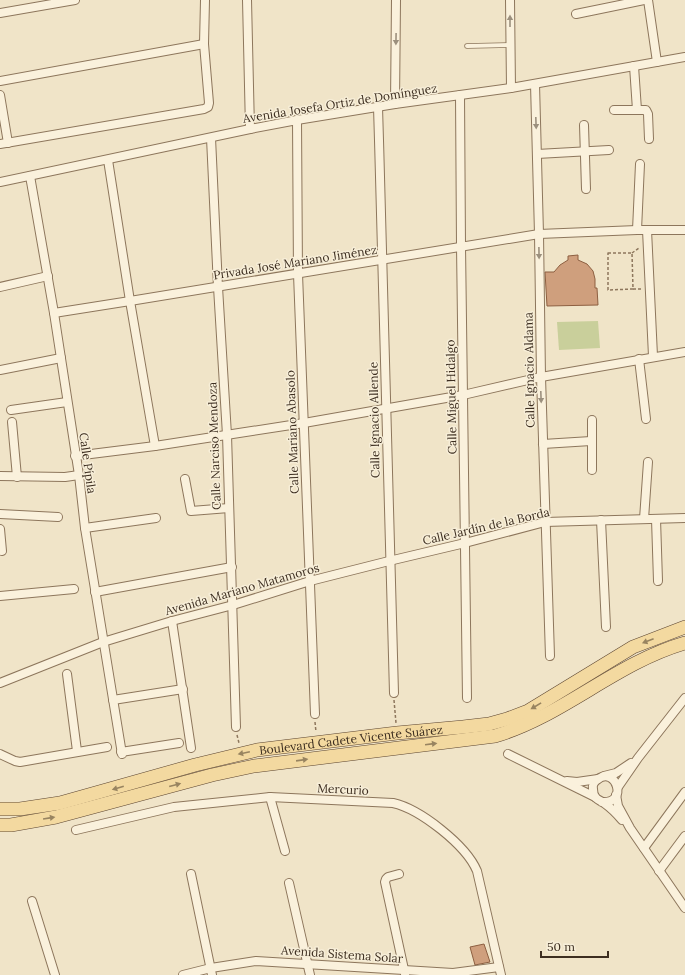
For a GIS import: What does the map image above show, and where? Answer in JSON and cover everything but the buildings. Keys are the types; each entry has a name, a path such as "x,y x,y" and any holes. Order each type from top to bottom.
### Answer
{"main road":[{"name":"Boulevard Cadete Vicente Suárez","path":"0,809 20,809 74,800 240,754 273,748 397,733 490,724 528,711 632,647 685,627"},
{"name":"Boulevard Cadete Vicente Suárez","path":"5,825 56,817 212,775 254,766 495,736 515,730 535,721 627,667 665,648 685,643"},
{"path":"0,804 20,809"},
{"path":"0,835 5,825"}],"street":[{"path":"0,12 75,0"},
{"path":"0,95 4,144 204,109 208,107 209,102 204,44 205,0"},
{"path":"247,0 250,129"},
{"path":"395,104 396,0"},
{"path":"510,0 511,88"},
{"path":"576,14 644,0"},
{"path":"648,0 657,62"},
{"path":"0,81 204,44"},
{"name":"Avenida Josefa Ortiz de Domínguez","path":"0,182 297,120 395,104 511,88 685,57"},
{"path":"634,66 637,110"},
{"name":"Calle Ignacio Aldama","path":"535,84 541,377 550,656"},
{"name":"Calle Miguel Hidalgo","path":"460,95 462,395 467,698"},
{"name":"Calle Ignacio Allende","path":"378,107 383,260 389,560 394,692"},
{"path":"614,110 644,110 647,112 649,139"},
{"name":"Calle Mariano Abasolo","path":"297,120 298,274 315,714"},
{"path":"584,125 586,189"},
{"name":"Calle Narciso Mendoza","path":"211,138 227,435 236,727"},
{"path":"537,154 609,150"},
{"path":"108,160 155,446"},
{"path":"637,230 640,164"},
{"name":"Calle Pípila","path":"30,176 54,312 79,475 85,528 122,753 179,743"},
{"name":"Privada José Mariano Jiménez","path":"54,312 218,287 539,234 637,230 685,230"},
{"path":"648,230 653,356"},
{"path":"0,286 48,276"},
{"path":"75,456 155,446 304,423 462,395 541,377 653,356 685,352"},
{"path":"0,370 61,358"},
{"path":"638,359 646,419"},
{"path":"11,410 67,402"},
{"path":"592,420 592,470"},
{"path":"12,422 17,477"},
{"path":"543,444 591,442"},
{"path":"644,519 648,462"},
{"path":"0,476 65,477 79,475"},
{"path":"185,479 190,511 229,508"},
{"path":"0,514 58,517"},
{"path":"85,528 156,518"},
{"name":"Calle Jardín de la Borda","path":"389,560 465,543 545,522 685,518"},
{"path":"656,519 658,581"},
{"path":"601,520 606,627"},
{"path":"0,529 2,551"},
{"name":"Avenida Mariano Matamoros","path":"0,683 103,642 233,605 310,581 389,560"},
{"path":"95,592 232,567"},
{"path":"0,596 74,589"},
{"path":"172,622 191,748"},
{"path":"67,674 78,751"},
{"path":"113,700 183,689"},
{"path":"508,754 599,799 610,801 638,758 685,698"},
{"path":"0,754 20,762 107,747"},
{"path":"562,780 577,782 601,777 620,770 638,758"},
{"path":"601,777 614,780 617,791 618,806 630,828 685,908"},
{"path":"601,777 593,785 593,793 615,812 630,828"},
{"path":"644,848 685,792"},
{"path":"270,797 285,851"},
{"name":"Mercurio","path":"76,830 174,807 270,797 393,803 402,805 438,826 474,864 477,871 500,971"},
{"path":"660,871 685,836"},
{"path":"191,874 212,972"},
{"path":"399,874 388,877 385,882 405,973"},
{"path":"289,883 310,975"},
{"path":"32,901 55,975"},
{"name":"Avenida Sistema Solar","path":"183,975 212,972 256,961 405,973 500,971"}],"lane":[{"path":"467,46 510,45"}],"path":[{"path":"608,253 632,253 633,289 608,290 608,253"},
{"path":"394,692 397,733"},
{"path":"315,714 317,743"},
{"path":"236,727 240,754"}],"green space":[{"path":"598,321 600,348 559,350 557,322"}]}
